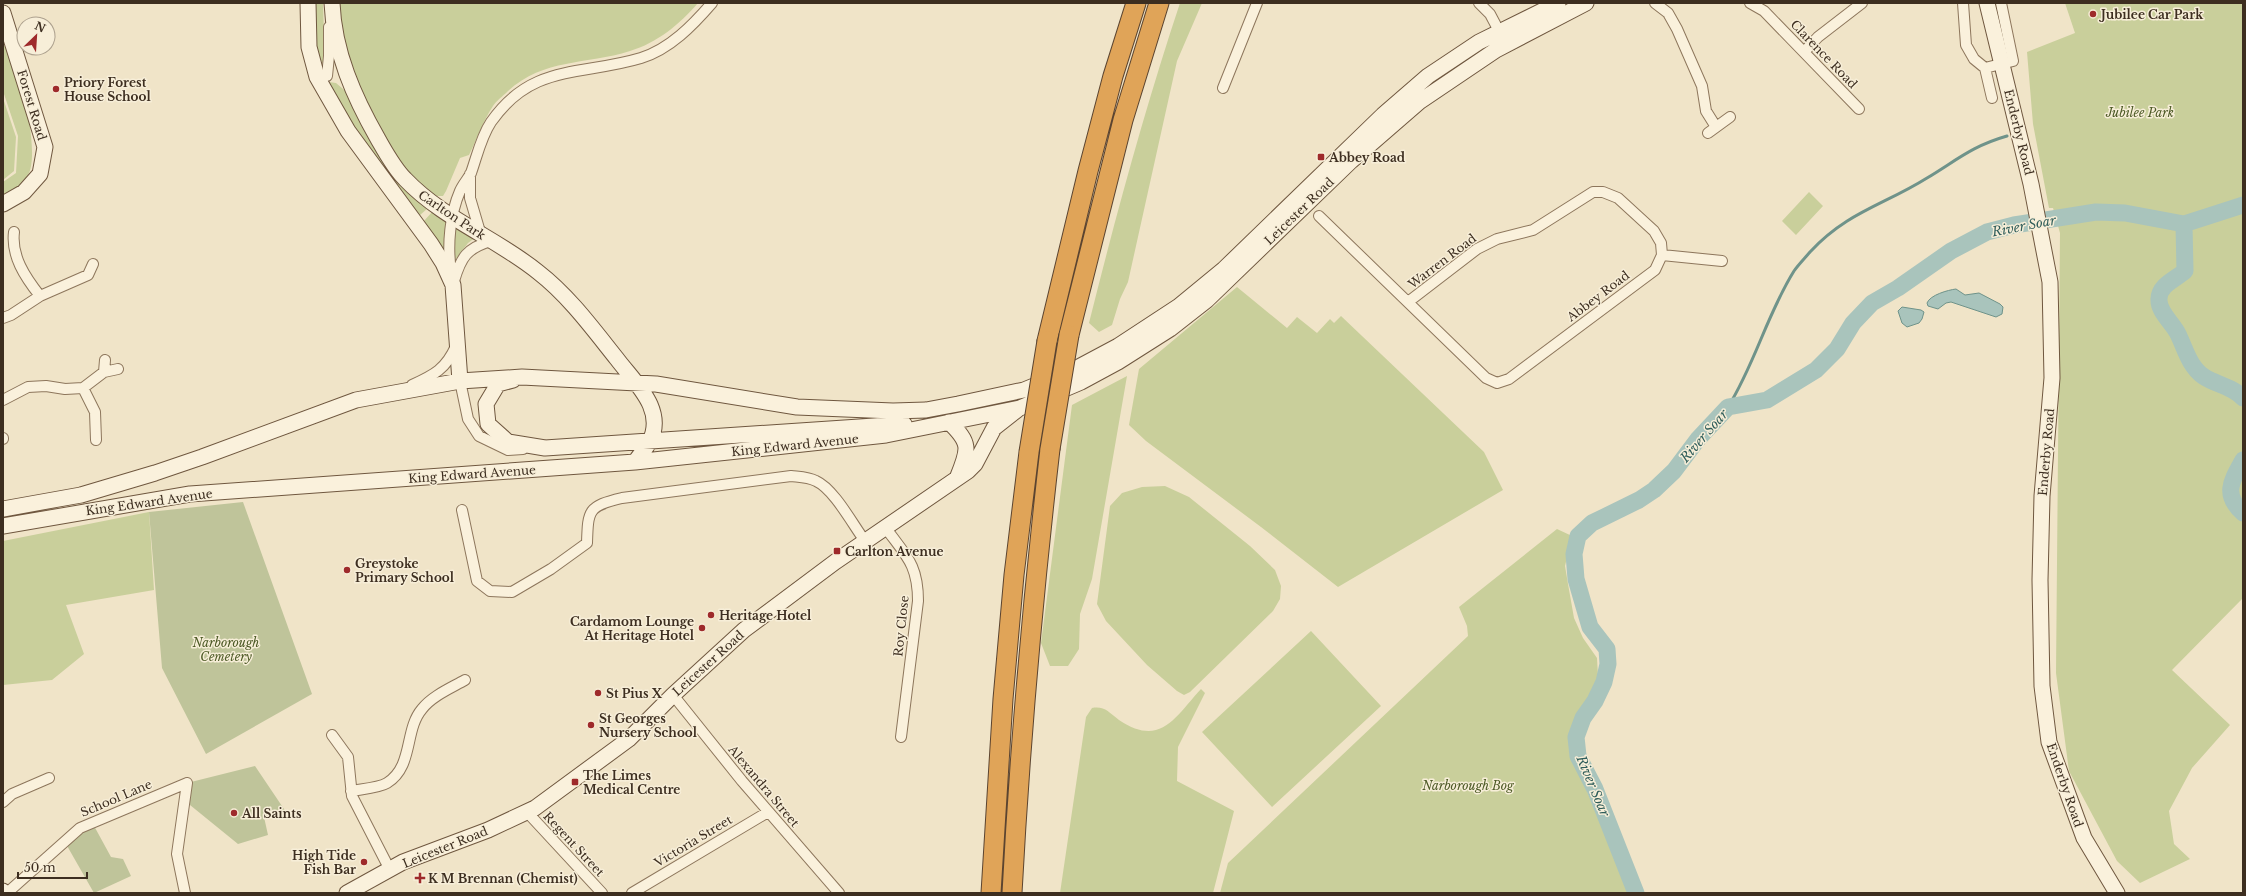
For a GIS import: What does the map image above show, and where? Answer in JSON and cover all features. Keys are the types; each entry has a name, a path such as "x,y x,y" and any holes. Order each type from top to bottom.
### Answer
{"highway":[{"path":"992,893 1003,699 1014,575 1029,452 1047,341 1088,171 1113,76 1136,3"},
{"path":"1012,893 1033,593 1050,449 1070,335 1119,134 1159,3"}],"main road":[{"name":"Carlton Park","path":"308,3 309,47 318,76 348,131 427,239 443,263 453,285 460,382"},
{"name":"Carlton Park","path":"331,3 332,16 343,63 370,124 403,178 418,192 452,217 486,237 538,272 564,295 638,384 654,412 655,426 649,442 635,462"},
{"name":"Leicester Road","path":"1118,346 1149,327 1202,289 1383,115 1428,76 1498,31 1558,3"},
{"name":"Leicester Road","path":"1118,362 1149,343 1207,300 1352,161 1419,102 1496,50 1586,3"},
{"name":"Enderby Road","path":"1987,3 2032,184 2050,282 2052,378 2042,496 2040,580 2042,686 2049,742 2068,800 2084,838 2117,893"},
{"name":"Forest Road","path":"3,204 24,192 40,174 45,147 4,17"},
{"name":"King Edward Avenue","path":"3,509 81,495 202,457 356,400 460,382 522,378 656,384 797,407 893,411 926,410 986,399 1024,390 1073,370 1118,346"},
{"name":"King Edward Avenue","path":"3,526 190,494 635,462 886,436 945,422 1020,408 1081,382 1118,362"},
{"name":"King Edward Avenue","path":"522,378 498,384 486,404 488,424 508,442 545,448 945,422"},
{"name":"Leicester Road","path":"347,893 364,889 403,862 488,830 535,808 629,739 673,695 744,630 865,541 975,464 994,428 1020,408"},
{"path":"945,422 963,435 965,443 965,460 958,476"}],"street":[{"path":"326,76 329,56 328,13 331,3"},
{"path":"453,285 449,259 452,217 460,190 470,174 490,124 501,109 523,89 550,76 642,58 663,48 695,22 712,3"},
{"path":"1223,88 1257,3"},
{"path":"1479,3 1490,14 1498,31"},
{"path":"1655,3 1668,13 1677,29 1702,86 1706,112 1716,127"},
{"name":"Clarence Road","path":"1750,3 1764,11 1859,109"},
{"path":"1804,52 1818,37 1862,3"},
{"path":"1962,3 1966,45 1974,60 1985,68 1992,98"},
{"path":"1985,68 2012,61 2001,3"},
{"path":"1708,133 1730,117"},
{"path":"453,285 459,263 467,253 486,237 470,198 470,174"},
{"name":"Warren Road","path":"1408,302 1477,249 1497,239 1533,230 1594,192 1603,192 1618,198 1654,231 1661,243 1662,254"},
{"name":"Abbey Road","path":"1319,216 1486,378 1497,383 1503,382 1655,270 1662,254"},
{"path":"14,232 12,246 27,279 40,296"},
{"path":"1662,254 1722,261"},
{"path":"3,318 40,296 91,278 93,264"},
{"name":"Carlton Park","path":"396,393 435,374 450,360 458,341"},
{"path":"104,372 105,360"},
{"path":"3,400 28,387 46,386 65,389 83,388 104,372 118,369"},
{"name":"Carlton Park","path":"460,382 468,419 479,436 508,450 545,448"},
{"path":"83,388 95,412 96,440"},
{"path":"462,510 477,581 490,591 512,592 551,569 586,543 588,517 599,503 622,498 791,476 810,479 817,481 828,491 865,541"},
{"name":"Roy Close","path":"885,527 911,562 918,583 918,601 901,737"},
{"path":"351,791 387,783 401,767 408,752 413,728 421,709 465,680"},
{"name":"Alexandra Street","path":"673,695 768,812 839,893"},
{"path":"332,736 348,757 351,791 358,811 390,870"},
{"path":"3,802 12,794 49,778"},
{"name":"School Lane","path":"7,893 80,828 187,783 177,854 186,893"},
{"name":"Regent Street","path":"527,812 602,893"},
{"name":"Victoria Street","path":"632,893 768,812"}],"green space":[{"path":"313,3 323,3 325,65 321,61 317,46"},
{"path":"335,3 698,3 684,18 667,32 640,48 551,68 522,80 494,104 469,155 460,158 443,196 435,196 403,167 361,99 338,31"},
{"path":"1180,3 1202,3 1177,61 1128,282 1120,299 1112,325 1099,332 1089,323 1132,162"},
{"name":"Jubilee Park","path":"2065,3 2243,3 2243,598 2172,670 2230,725 2192,768 2169,811 2174,844 2190,859 2140,883 2117,861 2069,771 2056,673 2060,233 2053,208 2049,208 2033,124 2027,52 2075,33"},
{"path":"3,44 16,69 22,87 27,108 32,148 31,164 26,179 3,197 3,182 16,173 18,136 3,91"},
{"path":"329,82 336,83 349,94 428,208 419,216 350,123"},
{"path":"3,98 16,137 14,171 3,180"},
{"path":"1809,192 1823,206 1796,235 1782,221"},
{"path":"433,211 449,220 447,260 423,222"},
{"path":"455,225 476,237 468,243 455,260"},
{"path":"1237,287 1287,328 1297,317 1317,333 1330,319 1334,323 1341,316 1484,452 1503,490 1338,587 1146,441 1129,425 1139,369"},
{"path":"1127,376 1092,579 1080,614 1079,649 1068,666 1050,666 1041,643 1072,405"},
{"path":"1165,486 1189,497 1250,546 1275,570 1281,586 1280,599 1273,611 1190,692 1184,695 1177,691 1147,665 1106,621 1097,604 1110,506 1122,493 1142,487"},
{"name":"Narborough Cemetery","path":"243,502 312,694 206,754 162,668 149,512"},
{"path":"149,512 154,590 66,605 84,654 52,680 3,685 3,541"},
{"name":"Narborough Bog","path":"1557,529 1572,536 1565,566 1574,618 1583,638 1597,658 1598,676 1594,691 1574,725 1570,750 1629,893 1220,893 1228,863 1468,636 1467,626 1459,607"},
{"path":"1311,631 1381,706 1272,807 1202,732"},
{"path":"1201,689 1205,693 1178,747 1177,781 1234,811 1213,893 1060,893 1086,717 1092,708 1103,709 1134,728 1146,731 1157,730 1166,726 1175,718"},
{"path":"255,766 286,812 264,817 268,835 238,844 190,805 189,789 191,782"},
{"path":"93,824 111,857 123,859 131,876 94,893 66,844"}],"water":[{"path":"1956,289 1965,295 1979,293 2000,304 2003,307 2002,314 1996,317 1951,302 1946,303 1938,309 1928,306 1927,303 1935,295"},
{"path":"1902,307 1921,310 1924,312 1919,323 1907,327 1902,323 1898,311"}],"waterway":[{"path":"1728,407 1746,374 1776,304 1794,271 1824,238 1852,218 1927,178 1965,154 1984,144 2007,136"},
{"name":"River Soar","path":"1636,893 1595,789 1578,756 1576,737 1583,718 1595,701 1604,682 1608,664 1607,649 1590,627 1576,579 1574,554 1578,536 1592,523 1639,500 1654,490 1674,471 1698,439 1728,407 1767,400 1816,370 1837,349 1853,323 1872,303 1898,288 1951,251 1987,232 2014,225 2096,212 2125,213 2184,224 2243,205"},
{"path":"2184,224 2185,271 2165,286 2160,294 2159,304 2166,317 2176,330 2191,362 2198,372 2208,379 2229,388 2243,398"},
{"path":"2243,460 2235,474 2231,487 2233,500 2243,513"}],"place":[{"name":"Jubilee Car Park","path":"2093,14"},
{"name":"Priory Forest House School","path":"56,89"},
{"name":"Abbey Road","path":"1321,157"},
{"name":"Carlton Avenue","path":"837,551"},
{"name":"Greystoke Primary School","path":"347,570"},
{"name":"Heritage Hotel","path":"711,615"},
{"name":"Cardamom Lounge At Heritage Hotel","path":"702,628"},
{"name":"St Pius X","path":"598,693"},
{"name":"St Georges Nursery School","path":"591,725"},
{"name":"The Limes Medical Centre","path":"575,782"},
{"name":"All Saints","path":"234,813"},
{"name":"High Tide Fish Bar","path":"364,862"},
{"name":"K M Brennan (Chemist)","path":"420,878"}]}
